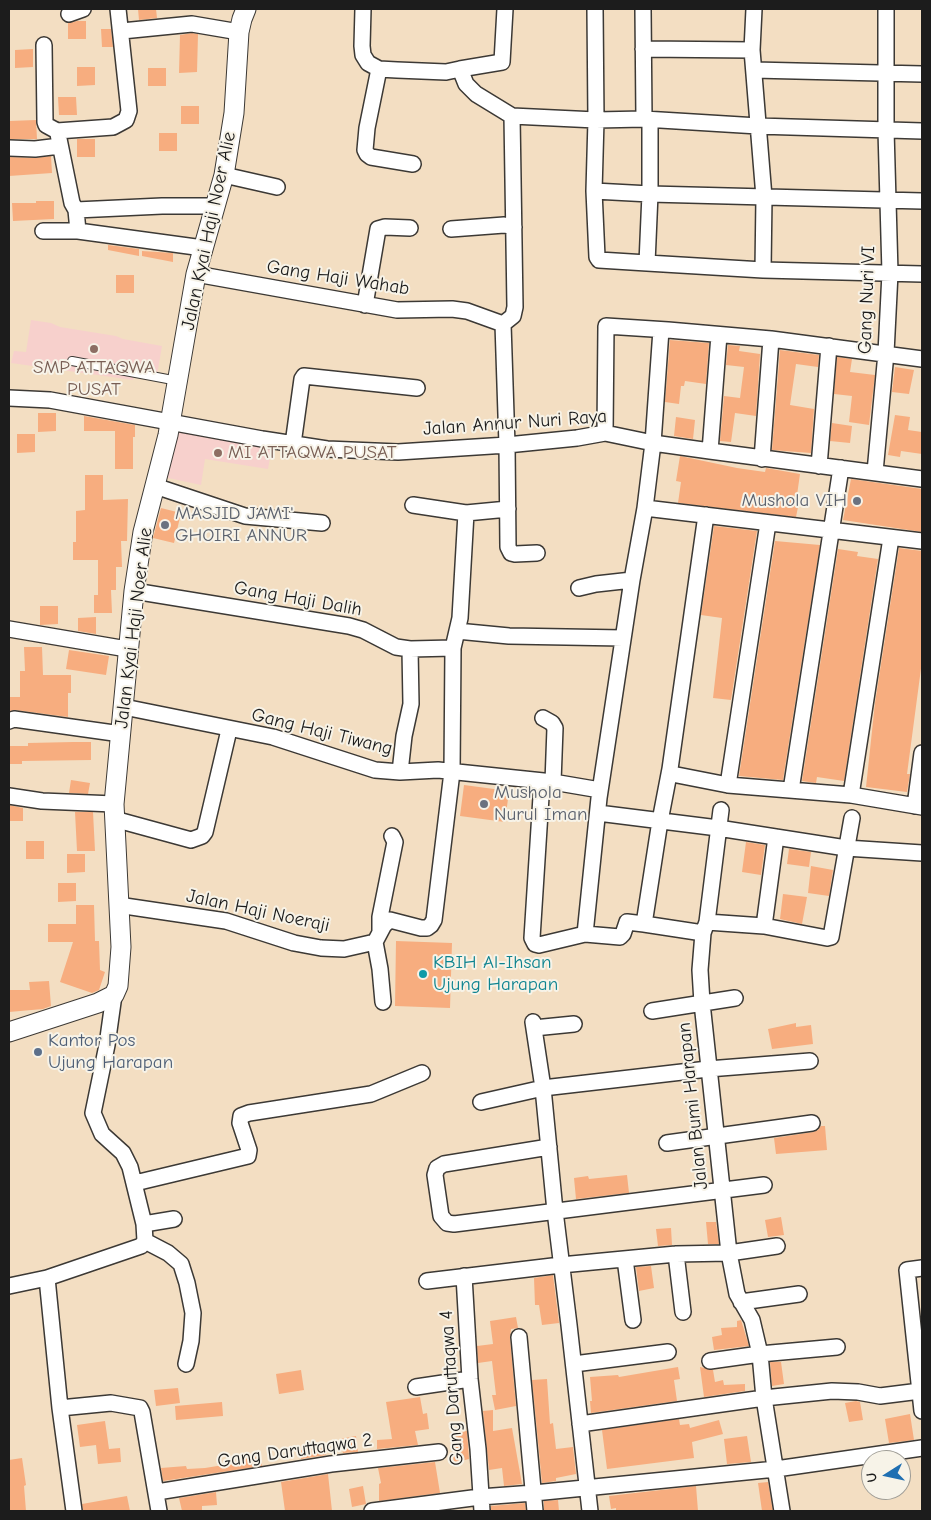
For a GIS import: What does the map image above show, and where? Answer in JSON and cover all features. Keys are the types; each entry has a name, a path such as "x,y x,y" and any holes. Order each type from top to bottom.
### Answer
{"street":[{"path":"44,45 44,117 46,125 57,131 113,127 126,120 129,111 122,31 118,9"},
{"name":"Jalan Kyai Haji Noer Alie","path":"114,995 118,986 121,969 121,947 114,811 124,707 127,649 134,591 143,532 178,381 196,274 224,175 234,113 239,32 246,9"},
{"path":"363,9 363,55 368,63 379,68 446,72 502,62 505,9"},
{"path":"595,9 596,120 594,191 598,259 763,270 922,274"},
{"path":"642,9 650,194 647,263"},
{"path":"754,9 752,50 764,197 763,270"},
{"name":"Gang Nuri VI","path":"875,472 886,353 890,274 885,73 886,9"},
{"path":"122,31 192,24 239,32"},
{"path":"643,49 752,50"},
{"path":"379,68 367,128 365,150 371,156 413,164"},
{"path":"460,69 466,84 476,94 512,116 596,120 647,119 758,126 922,131"},
{"path":"754,70 922,74"},
{"path":"512,116 515,313 503,324 508,548 511,553 515,554 537,553"},
{"path":"57,131 72,202 76,210 78,232"},
{"path":"9,148 35,149 60,146"},
{"path":"224,175 277,187"},
{"path":"594,191 922,201"},
{"path":"76,210 162,206 214,206"},
{"path":"451,229 504,225 514,227"},
{"path":"365,305 378,229 385,227 410,228"},
{"path":"42,231 78,232 203,248"},
{"name":"Gang Haji Wahab","path":"196,274 397,310 444,309 466,311 503,324"},
{"path":"605,432 606,326 771,340 922,359"},
{"path":"585,934 600,790 645,508 653,443 661,330"},
{"path":"710,451 719,335"},
{"path":"762,459 771,340"},
{"path":"819,466 828,346"},
{"path":"294,444 302,379 304,376 417,388"},
{"name":"Jalan Annur Nuri Raya","path":"9,398 50,400 262,440 328,449 390,452 577,438 605,432 653,443 762,459 922,478"},
{"path":"791,790 841,468"},
{"path":"155,486 245,516 322,523"},
{"path":"413,505 466,513 508,509"},
{"path":"645,508 922,542"},
{"path":"452,772 453,648 460,618 466,513"},
{"path":"644,924 670,769 706,515"},
{"path":"728,785 768,523"},
{"path":"851,795 891,538"},
{"path":"578,588 632,580"},
{"name":"Gang Haji Dalih","path":"134,591 350,626 363,630 396,647 410,649 453,648"},
{"path":"9,629 127,649"},
{"path":"456,631 509,636 623,638"},
{"path":"400,772 404,736 411,704 410,649"},
{"name":"Gang Haji Tiwang","path":"124,707 286,741 375,770 400,772 438,770 548,782 600,790"},
{"path":"543,718 552,723 555,728 533,942 535,944 539,945 585,934 620,937 627,922 705,928 764,926 827,938 831,937 852,818"},
{"path":"9,721 14,719 121,734"},
{"path":"9,796 114,811 190,840 202,836 205,832 229,730"},
{"path":"670,769 672,774 677,776 728,785 851,795 919,807 922,752"},
{"name":"Jalan Haji Noeraji","path":"118,905 226,921 294,943 321,948 344,949 377,939 384,925 390,920 427,928 434,920 452,772"},
{"name":"Jalan Bumi Harapan","path":"720,810 701,963 702,1002 729,1253 734,1284 740,1302 752,1320 760,1354 764,1398 782,1511"},
{"path":"598,813 718,828 846,848 922,853"},
{"path":"383,1002 377,939 395,842 392,836"},
{"path":"764,926 776,837"},
{"path":"9,1032 98,1003 114,995"},
{"path":"114,995 95,1120 102,1134 123,1153 130,1167 144,1224 146,1242"},
{"path":"652,1011 735,998"},
{"path":"574,1024 533,1025 543,1088 555,1211 590,1511"},
{"path":"480,1102 543,1088 708,1069 810,1061"},
{"path":"135,1183 248,1156 249,1150 240,1123 241,1116 248,1113 371,1094 422,1073"},
{"path":"666,1143 812,1123"},
{"path":"549,1147 444,1164 437,1168 435,1175 441,1216 447,1223 454,1224 764,1185"},
{"path":"144,1224 174,1219"},
{"path":"9,1286 47,1278 141,1246 146,1242"},
{"path":"146,1242 168,1253 181,1264 193,1313 191,1341 186,1364"},
{"path":"427,1282 561,1265 676,1254 729,1253 777,1246"},
{"path":"676,1254 683,1312"},
{"path":"625,1259 633,1320"},
{"path":"922,1268 907,1270 922,1411"},
{"name":"Gang Daruttaqwa 4","path":"464,1276 470,1380 478,1449 481,1504"},
{"path":"47,1278 60,1408 74,1511"},
{"path":"740,1302 800,1294"},
{"path":"519,1337 536,1511"},
{"path":"710,1360 837,1348"},
{"path":"574,1364 668,1352"},
{"path":"416,1387 470,1380"},
{"path":"580,1424 764,1398 832,1391 858,1392 880,1396 920,1391"},
{"path":"60,1408 111,1403 140,1408 159,1511"},
{"path":"372,1511 481,1504 534,1493 776,1469 922,1448"},
{"name":"Gang Daruttaqwa 2","path":"157,1492 331,1464 440,1452"}],"lane":[{"path":"72,361 178,381"}],"shaded area":[{"name":"SMP ATTAQWA PUSAT","path":"31,320 162,346 157,375 135,370 133,380 11,363 14,351 26,352"},
{"name":"MI ATTAQWA PUSAT","path":"172,425 272,447 268,469 205,459 201,485 159,476"}],"building":[{"path":"138,9 156,9 157,18 139,20"},
{"path":"86,21 86,39 68,39 68,23"},
{"path":"101,29 111,29 113,47 102,47"},
{"path":"198,34 197,72 179,73 180,35"},
{"path":"33,49 33,67 15,68 15,50"},
{"path":"77,67 95,67 95,85 77,86"},
{"path":"148,68 166,68 166,86 148,86"},
{"path":"58,97 76,97 77,115 59,115"},
{"path":"181,106 199,106 199,124 181,124"},
{"path":"36,120 37,139 9,139 9,121"},
{"path":"159,133 177,133 177,151 159,151"},
{"path":"77,139 95,139 95,157 77,157"},
{"path":"51,156 52,173 9,176 9,157 35,158"},
{"path":"36,201 54,201 54,219 13,221 12,203 36,203"},
{"path":"108,245 139,249 139,256 108,250"},
{"path":"142,251 173,253 173,262 142,256"},
{"path":"116,275 134,275 134,293 116,293"},
{"path":"670,340 709,343 706,384 685,381 684,386 681,386 679,404 665,402"},
{"path":"728,345 740,346 739,351 760,354 756,416 735,413 731,442 720,441 724,396 740,398 744,367 726,365"},
{"path":"780,350 819,355 818,367 796,364 790,405 814,409 811,453 772,450"},
{"path":"837,357 852,359 850,372 875,375 869,425 849,422 852,396 834,394"},
{"path":"895,367 914,370 909,394 892,392"},
{"path":"38,413 56,413 56,431 38,432"},
{"path":"895,415 910,417 908,430 922,432 922,454 901,451 900,457 888,455"},
{"path":"84,416 135,425 133,469 115,469 115,431 84,431"},
{"path":"676,417 695,420 693,439 674,436"},
{"path":"832,423 852,426 850,443 830,441"},
{"path":"17,434 35,434 35,452 17,453"},
{"path":"680,456 737,468 765,472 766,468 800,474 796,502 799,502 796,517 678,503 681,482 676,481"},
{"path":"85,475 103,475 103,500 128,499 127,541 121,541 122,567 116,567 116,590 111,590 112,613 94,613 94,595 98,595 98,560 73,560 73,542 76,542 76,511 85,510"},
{"path":"851,479 922,489 922,532 843,520"},
{"name":"MASJID JAMI' GHOIRI ANNUR","path":"161,508 181,513 174,543 153,538"},
{"path":"714,526 757,531 731,700 713,698 722,618 701,615"},
{"path":"775,541 820,545 783,780 739,776"},
{"path":"899,548 922,551 922,661 907,774 910,774 907,792 866,787 875,703"},
{"path":"838,549 858,552 857,556 878,559 844,781 817,777 816,783 802,781"},
{"path":"40,606 58,606 58,624 40,625"},
{"path":"96,617 96,634 78,631 78,618"},
{"path":"24,647 42,647 43,675 71,675 71,693 68,693 68,717 15,710 9,711 9,697 20,697 20,671 25,671"},
{"path":"69,650 109,656 106,675 66,669"},
{"path":"91,742 91,760 22,761 22,764 9,764 9,746 28,746 28,743"},
{"path":"71,780 90,783 88,794 69,793"},
{"name":"Mushola Nurul Iman","path":"464,785 509,791 505,822 460,816"},
{"path":"9,805 23,808 23,821 9,821"},
{"path":"75,812 93,812 95,851 77,851"},
{"path":"26,841 44,841 44,859 26,859"},
{"path":"746,842 765,845 761,875 742,872"},
{"path":"789,849 811,852 809,867 787,864"},
{"path":"67,854 85,854 85,872 67,873"},
{"path":"811,866 833,870 829,896 808,893"},
{"path":"58,883 76,883 76,901 58,902"},
{"path":"783,894 807,897 802,924 780,919"},
{"path":"76,905 94,905 95,941 99,941 100,970 105,972 99,990 92,993 60,982 73,942 48,942 48,924 76,924"},
{"name":"KBIH Al-Ihsan Ujung Harapan","path":"396,941 452,943 450,1008 395,1006"},
{"path":"49,981 51,1006 43,1009 9,1012 9,990 30,990 29,982"},
{"path":"796,1023 796,1027 811,1025 813,1044 772,1049 768,1029"},
{"path":"821,1126 825,1126 827,1150 776,1154 774,1138 813,1132"},
{"path":"627,1175 629,1193 576,1199 574,1178 588,1176 589,1179"},
{"path":"781,1217 784,1235 768,1237 765,1220"},
{"path":"706,1222 716,1222 719,1244 708,1244"},
{"path":"671,1228 672,1245 658,1246 656,1229"},
{"path":"651,1266 654,1288 639,1291 636,1267"},
{"path":"553,1275 559,1323 542,1325 539,1305 535,1305 534,1278"},
{"path":"516,1317 518,1328 511,1329 510,1338 516,1406 495,1410 492,1395 496,1395 492,1361 478,1363 477,1346 493,1344 490,1321"},
{"path":"741,1320 749,1346 714,1350 712,1337 722,1335 721,1328 737,1327 737,1321"},
{"path":"770,1362 781,1362 784,1384 772,1386"},
{"path":"678,1367 680,1379 674,1380 677,1401 591,1413 590,1377 618,1375 619,1377"},
{"path":"700,1367 713,1370 715,1382 723,1380 724,1385 745,1384 745,1391 704,1397"},
{"path":"301,1370 304,1390 279,1394 276,1374"},
{"path":"547,1379 550,1424 553,1423 556,1449 573,1447 576,1474 556,1478 556,1481 542,1483 532,1380"},
{"path":"178,1388 180,1403 156,1406 154,1390"},
{"path":"420,1397 423,1414 427,1413 429,1429 415,1431 418,1445 377,1449 377,1440 392,1439 386,1402"},
{"path":"222,1402 223,1416 176,1420 175,1406"},
{"path":"860,1402 863,1420 849,1422 845,1403"},
{"path":"493,1410 493,1431 512,1428 522,1484 504,1486 502,1468 489,1470 483,1411"},
{"path":"910,1414 914,1440 889,1443 885,1419"},
{"path":"679,1419 680,1425 689,1424 690,1428 719,1420 723,1434 692,1442 694,1458 607,1469 602,1430"},
{"path":"105,1421 109,1449 120,1448 121,1462 98,1464 96,1445 80,1447 77,1425"},
{"path":"467,1431 469,1459 454,1463 450,1433"},
{"path":"356,1436 358,1452 343,1453 340,1439"},
{"path":"747,1436 751,1462 727,1464 724,1439"},
{"path":"325,1448 326,1455 301,1459 301,1450"},
{"path":"261,1457 262,1466 163,1481 161,1468 186,1466 187,1469 205,1468 242,1462 241,1459"},
{"path":"22,1458 26,1485 24,1486 26,1511 9,1511 9,1460"},
{"path":"435,1462 440,1493 379,1501 379,1484 381,1483 378,1468"},
{"path":"328,1474 332,1511 285,1511 281,1482"},
{"path":"768,1482 773,1511 762,1511 758,1483"},
{"path":"363,1486 366,1504 352,1507 349,1489"},
{"path":"696,1486 698,1511 616,1511 616,1508 611,1509 609,1496"},
{"path":"216,1492 217,1505 202,1506 202,1510 182,1511 179,1498"},
{"path":"127,1496 130,1511 83,1511 82,1504"},
{"path":"558,1500 559,1511 544,1511 544,1501"},
{"path":"525,1503 526,1511 491,1511 491,1506"}],"place":[{"name":"SMP ATTAQWA PUSAT","path":"94,349"},
{"name":"MI ATTAQWA PUSAT","path":"218,453"},
{"name":"Mushola VIH","path":"857,501"},
{"name":"MASJID JAMI' GHOIRI ANNUR","path":"165,525"},
{"name":"Mushola Nurul Iman","path":"484,804"},
{"name":"KBIH Al-Ihsan Ujung Harapan","path":"423,974"},
{"name":"Kantor Pos Ujung Harapan","path":"38,1052"}]}
